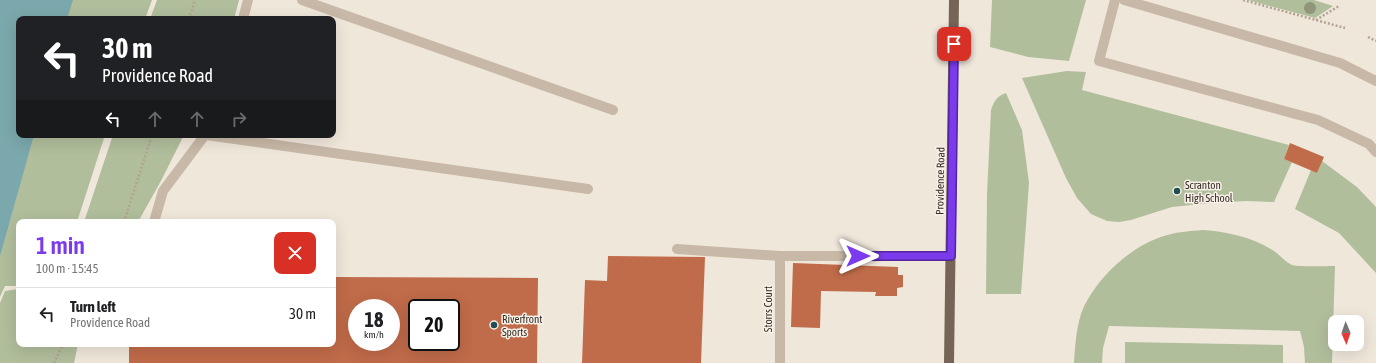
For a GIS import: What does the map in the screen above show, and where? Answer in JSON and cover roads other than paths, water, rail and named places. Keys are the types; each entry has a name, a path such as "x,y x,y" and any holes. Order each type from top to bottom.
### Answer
{"main road":[{"name":"Providence Road","path":"949,363 954,0"}],"lane":[{"path":"244,16 248,0"},
{"path":"302,0 613,110"},
{"path":"1115,0 1099,61 1318,120 1370,144 1376,152"},
{"path":"1124,0 1340,63 1376,81"},
{"path":"155,219 163,191 204,138"},
{"path":"227,138 588,189"},
{"path":"677,249 780,256 951,256"},
{"name":"Storrs Court","path":"780,256 780,363"}],"water":[{"path":"0,0 73,0 68,16 16,16 16,138 33,138 0,256"}],"place":[{"name":"Scranton High School","path":"1177,191"},
{"name":"Riverfront Sports","path":"494,325"}]}
